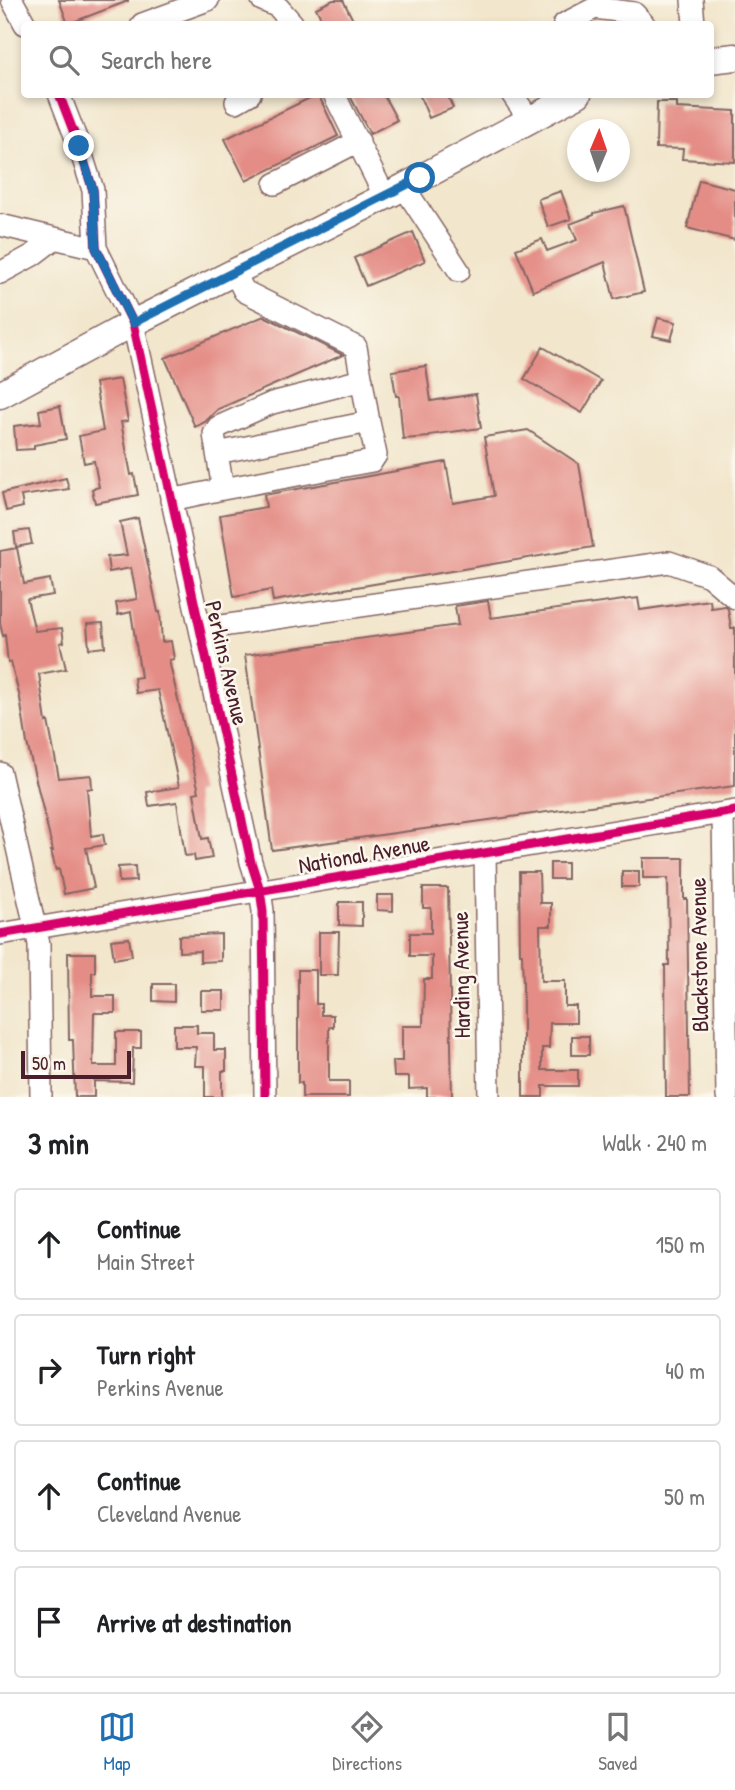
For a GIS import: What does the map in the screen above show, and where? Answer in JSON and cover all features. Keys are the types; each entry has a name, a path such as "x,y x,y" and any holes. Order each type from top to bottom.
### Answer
{"main road":[{"path":"714,60 735,57"},
{"path":"0,395 133,323 394,192 570,98"}],"street":[{"path":"12,0 23,21"},
{"path":"150,21 208,0"},
{"path":"262,0 278,7 290,21"},
{"path":"692,0 694,21"},
{"path":"570,21 595,8 634,13 642,21"},
{"path":"0,225 96,248 93,190 61,98"},
{"path":"336,98 359,141 394,192 459,271"},
{"path":"515,98 529,119"},
{"path":"275,184 359,141"},
{"path":"0,273 33,255 54,239"},
{"name":"Perkins Avenue","path":"96,248 133,323 251,862 260,890 263,911 265,1097"},
{"path":"171,500 372,461 376,455 358,351 353,345 244,291 234,271"},
{"path":"223,489 214,434 218,427 260,407 362,380"},
{"path":"217,453 369,422"},
{"path":"200,629 669,562 709,576 735,598"},
{"path":"0,773 39,944 41,1097"},
{"name":"National Avenue","path":"0,934 729,811"},
{"name":"Blackstone Avenue","path":"727,1097 729,811"},
{"name":"Harding Avenue","path":"485,853 489,1097"}],"building":[{"path":"59,0 128,0 76,21 67,21"},
{"path":"333,0 343,0 354,21 322,21 316,8"},
{"path":"310,98 320,98 338,136 246,181 225,139"},
{"path":"351,98 385,98 397,120 370,134"},
{"path":"421,98 449,98 453,108 429,118"},
{"path":"657,102 677,102 677,108 735,111 735,162 682,159 683,149 656,148"},
{"path":"699,180 735,189 735,240 687,228"},
{"path":"561,191 571,219 548,227 538,199"},
{"path":"624,206 644,292 614,299 605,262 533,291 516,249 542,239 547,251 577,240 570,224 594,213"},
{"path":"413,232 425,261 366,286 354,258"},
{"path":"264,316 343,355 218,409 205,422 195,427 165,358"},
{"path":"658,318 676,322 671,340 653,336"},
{"path":"543,347 601,381 582,413 524,379"},
{"path":"426,366 431,401 476,394 481,428 403,439 399,396 396,396 392,371"},
{"path":"120,379 128,421 121,422 131,475 134,474 138,495 95,503 92,489 99,487 94,461 84,463 79,436 103,431 95,383"},
{"path":"60,406 66,439 34,445 34,449 16,450 14,426 41,423 39,410"},
{"path":"528,430 579,464 593,547 273,601 271,590 234,597 220,515 266,507 264,495 446,462 453,503 494,496 484,437"},
{"path":"66,478 69,489 21,496 23,507 6,511 2,493"},
{"path":"138,518 160,612 162,642 171,641 174,659 169,660 199,792 194,793 202,839 208,838 212,858 195,861 194,855 185,856 177,802 149,806 147,792 179,787 158,690 136,693 134,678 141,677 131,612 118,615 116,603 137,599 131,568 109,572 107,557 127,555 120,522"},
{"path":"29,530 32,544 16,547 14,532"},
{"path":"17,548 24,584 50,579 53,595 27,599 35,631 62,628 64,642 60,643 66,669 39,674 46,722 48,721 59,778 91,775 92,788 87,789 91,836 103,834 105,845 86,848 94,888 64,894 59,869 56,870 51,851 20,698 11,662 8,663 5,635 3,636 0,624 0,551"},
{"path":"638,598 640,610 710,600 711,608 725,606 728,609 731,628 735,628 735,786 272,850 245,655 458,625 455,606 488,601 491,618"},
{"path":"103,623 105,647 89,649 87,624"},
{"path":"643,858 684,858 690,1097 666,1097 665,965 669,965 668,878 643,878"},
{"path":"550,863 567,863 567,879 550,879"},
{"path":"135,866 136,881 119,882 118,867"},
{"path":"622,871 639,871 639,887 622,887"},
{"path":"519,872 539,872 540,903 551,903 551,926 540,926 541,981 565,981 565,1006 576,1006 576,1023 550,1023 549,1048 542,1048 542,1070 578,1070 578,1086 543,1086 543,1097 523,1097"},
{"path":"423,888 448,888 452,1097 427,1097 427,1088 409,1089 409,1077 394,1077 393,1061 402,1061 402,1026 423,1026 424,979 432,979 432,956 410,956 410,933 431,933 431,908 423,908"},
{"path":"377,895 393,895 393,911 377,910"},
{"path":"339,902 362,902 362,926 339,925"},
{"path":"319,932 339,932 338,975 319,975"},
{"path":"221,934 221,961 200,962 200,951 179,952 179,936"},
{"path":"129,938 132,956 114,959 111,940"},
{"path":"68,953 95,953 92,996 115,996 115,1013 94,1013 93,1066 116,1066 116,1032 141,1032 141,1048 133,1048 132,1082 94,1081 94,1097 75,1097 73,1040 69,1040"},
{"path":"298,970 316,970 316,1004 321,1004 321,1015 333,1015 333,1027 329,1027 329,1081 349,1081 349,1097 302,1097 302,1083 298,1083"},
{"path":"153,984 174,984 174,1002 153,1001"},
{"path":"201,991 224,991 224,1010 201,1010"},
{"path":"174,1025 197,1025 197,1033 214,1033 214,1050 226,1050 226,1071 222,1071 222,1097 205,1097 205,1066 195,1066 196,1047 174,1047"},
{"path":"572,1036 589,1036 589,1055 572,1055"}],"cycle path":[{"path":"61,98 93,190 96,248 133,323 251,862 260,890 263,911 265,1097"},
{"path":"0,934 735,811"}],"route":[{"path":"79,146 95,202 96,248 133,323 420,178"}]}
